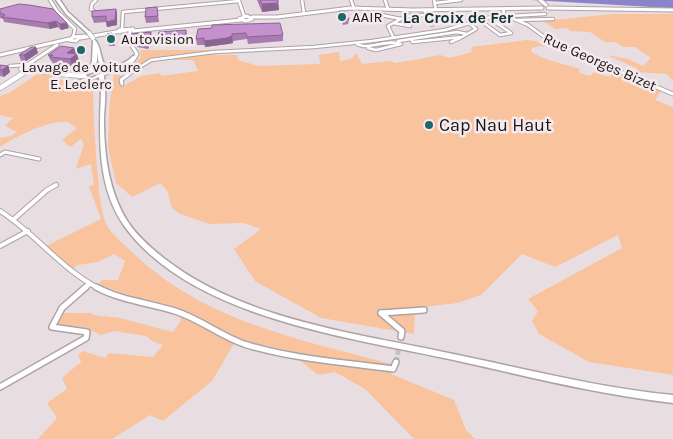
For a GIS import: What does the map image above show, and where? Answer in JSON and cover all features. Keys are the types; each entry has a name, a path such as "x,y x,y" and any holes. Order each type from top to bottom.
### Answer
{"main road":[{"path":"58,0 67,13 89,33 99,49 100,62 103,65 122,65 130,61 134,56"},
{"path":"93,39 98,49 101,73 101,120"},
{"path":"83,77 94,68 93,39"},
{"path":"2,87 28,67 75,73 101,73"},
{"path":"28,67 83,77 90,79 99,86 99,108 107,182 117,210 125,224 149,251 165,264 211,292 254,309 330,330 594,388 673,399"},
{"path":"90,79 101,73"}],"street":[{"path":"12,66 28,67 48,52 71,40 75,29 57,11 50,0"},
{"path":"96,0 92,4 91,9 93,11 101,11"},
{"path":"302,0 304,13"},
{"path":"351,0 354,8"},
{"path":"385,0 388,10"},
{"path":"436,10 434,2 461,0"},
{"path":"119,10 123,12 239,1 244,16"},
{"path":"81,38 121,30 354,8 388,10 503,9 530,8 543,5 673,10"},
{"path":"122,84 121,80 124,77 151,60 214,52 356,43 445,30 502,14 504,12 503,9"},
{"path":"424,10 432,25"},
{"path":"101,73 131,62 134,56 121,30 123,12"},
{"name":"Rue Georges Bizet","path":"502,14 530,26 550,41 673,94"},
{"path":"506,16 545,14"},
{"path":"393,37 387,28 393,23 408,16 426,15"},
{"path":"244,16 252,18"},
{"path":"240,19 244,16"},
{"path":"390,16 401,19"},
{"path":"518,20 553,19"},
{"path":"492,20 511,33"},
{"path":"481,21 502,36 518,32"},
{"path":"393,23 410,26"},
{"path":"451,42 476,29 470,24"},
{"path":"0,55 121,30 131,30"},
{"path":"101,73 126,66 135,60 137,54 129,41 131,30"},
{"path":"368,48 376,50 412,40 457,32 467,34"},
{"path":"356,43 362,47 397,41 462,37"},
{"path":"397,41 401,44"},
{"path":"83,77 76,83 90,79"},
{"path":"0,155 5,152 39,158"},
{"path":"14,219 47,190 56,185"},
{"path":"0,211 14,219 55,258 90,284 110,294 190,316 221,335 250,345 289,354 393,369 396,362"},
{"path":"0,246 28,231"},
{"path":"0,387 86,338 87,332 52,327 54,316 90,284"},
{"path":"401,337 402,330 384,318 381,313 424,310"}],"shaded area":[{"path":"531,0 673,0 673,9 669,8"},
{"path":"614,14 673,14 673,81 667,74 636,72 638,69 607,55 628,59 643,66 651,58 635,47 623,47 615,42 605,42 590,32 571,31 567,28 555,29 543,21"},
{"path":"527,40 536,41 546,47 532,48 531,52 549,60 581,69 578,72 590,76 594,72 609,77 615,71 662,90 655,100 673,107 673,375 589,362 539,334 532,321 538,311 528,299 622,248 618,235 555,267 522,254 481,295 457,303 415,308 414,334 321,318 255,281 234,249 261,229 244,223 209,224 180,214 172,208 167,190 160,183 132,197 116,183 108,147 109,110 114,74 123,76 119,80 122,87 141,76 160,73 161,76 198,71 193,60 172,60 173,57 151,59 134,69 130,68 141,57 140,50 221,50 214,55 237,55 238,60 259,66 320,64 319,55 339,52 340,61 351,59 356,53 362,64 391,61 395,63 440,55 450,58 472,52 471,47"},
{"path":"40,72 82,87 87,83 93,84 97,168 100,201 105,221 117,238 160,276 189,295 253,324 321,346 391,364 391,374 454,400 466,430 475,439 414,439 365,389 335,372 318,375 287,350 236,340 212,381 163,421 150,415 112,439 38,439 57,418 47,403 67,389 62,378 81,362 78,355 83,351 105,358 109,353 153,357 163,345 152,341 146,336 114,331 101,335 85,327 56,326 56,317 59,313 91,313 93,315 120,318 173,332 181,320 178,309 174,310 98,285 102,280 118,280 125,261 114,254 98,262 78,265 72,269 56,257 46,246 101,219 89,186 94,185 91,164 76,169 84,144 81,139 70,147 62,140 77,128 67,122 51,123 22,134 0,147 0,138 11,136 17,132 5,126 13,118 0,115 0,96 9,93"}],"building":[{"path":"260,0 278,0 278,3 262,4"},
{"path":"19,4 53,9 67,23 60,24 56,21 48,23 2,17 5,15 0,13 0,9"},
{"path":"157,7 158,16 145,17 146,8"},
{"path":"116,9 115,20 106,22 106,16 92,17 92,11"},
{"path":"339,11 344,11 349,19 344,20"},
{"path":"280,23 283,35 247,37 246,33 232,34 232,36 227,38 204,41 204,38 196,39 198,29 212,28 212,25"},
{"path":"186,30 185,39 157,40 159,32"},
{"path":"151,32 146,43 135,41 131,34"},
{"path":"112,33 114,42 108,42 107,34"},
{"path":"61,46 74,48 67,53 77,54 70,59 50,57 53,55 48,55"},
{"path":"31,47 36,47 24,55 19,55"},
{"path":"0,65 8,66 0,70"}],"tunnel":[{"path":"396,362 401,337"}],"place":[{"name":"AAIR","path":"342,17"},
{"name":"Autovision","path":"111,39"},
{"name":"Lavage de voiture E. Leclerc","path":"81,50"},
{"name":"Cap Nau Haut","path":"429,125"}],"district":[{"name":"La Croix de Fer","path":"458,17"}]}
